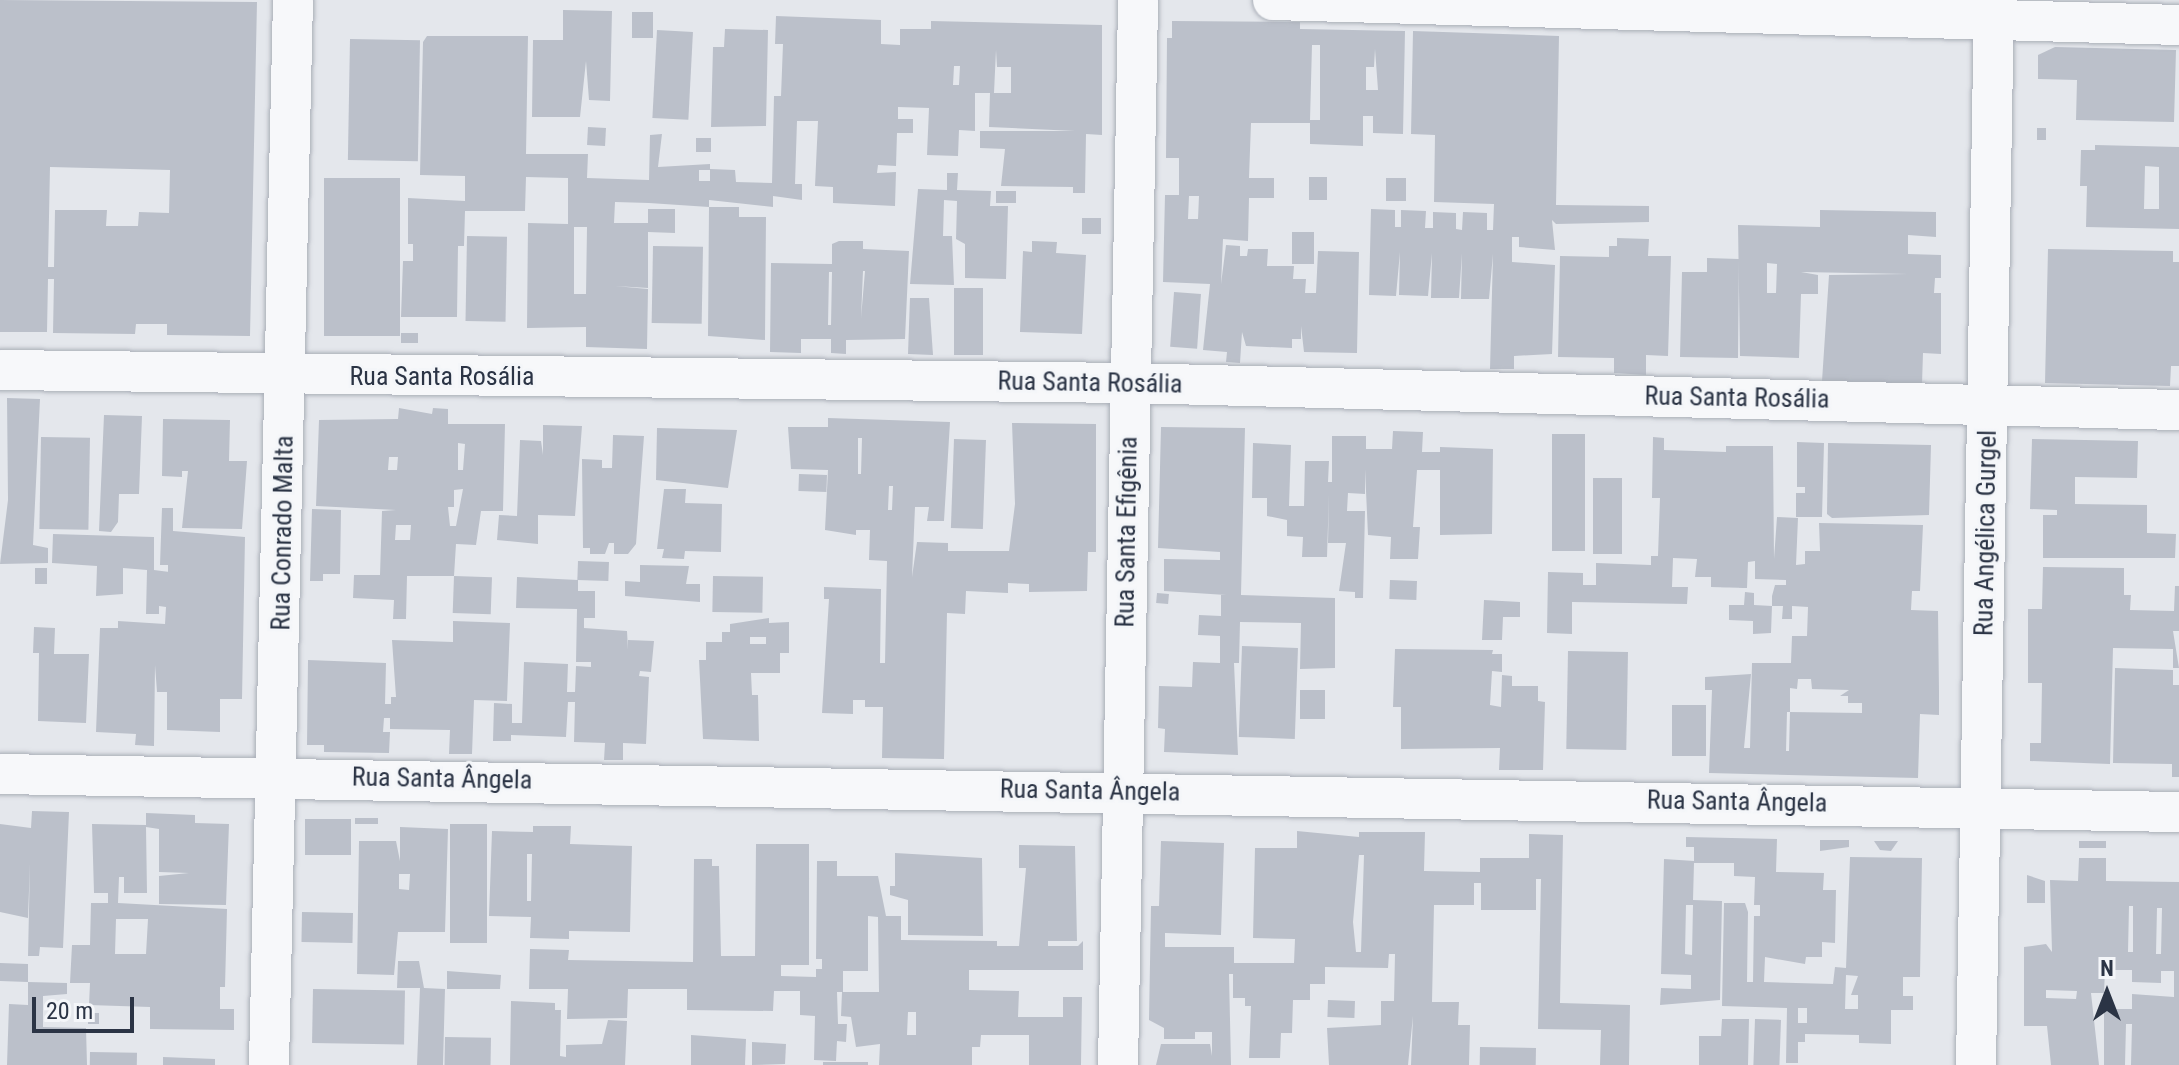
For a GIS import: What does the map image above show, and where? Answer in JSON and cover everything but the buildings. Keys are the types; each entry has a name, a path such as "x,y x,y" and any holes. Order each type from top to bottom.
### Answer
{"street":[{"name":"Rua Conrado Malta","path":"269,1065 287,376 293,0"},
{"name":"Rua Santa Efigênia","path":"1118,1065 1120,792 1138,0"},
{"path":"1273,0 1993,10 2179,25"},
{"name":"Rua Angélica Gurgel","path":"1976,1065 1993,10"},
{"name":"Rua Santa Rosália","path":"0,370 287,376 1131,383 2179,410"},
{"name":"Rua Santa Ângela","path":"0,774 277,775 2179,812"}]}
